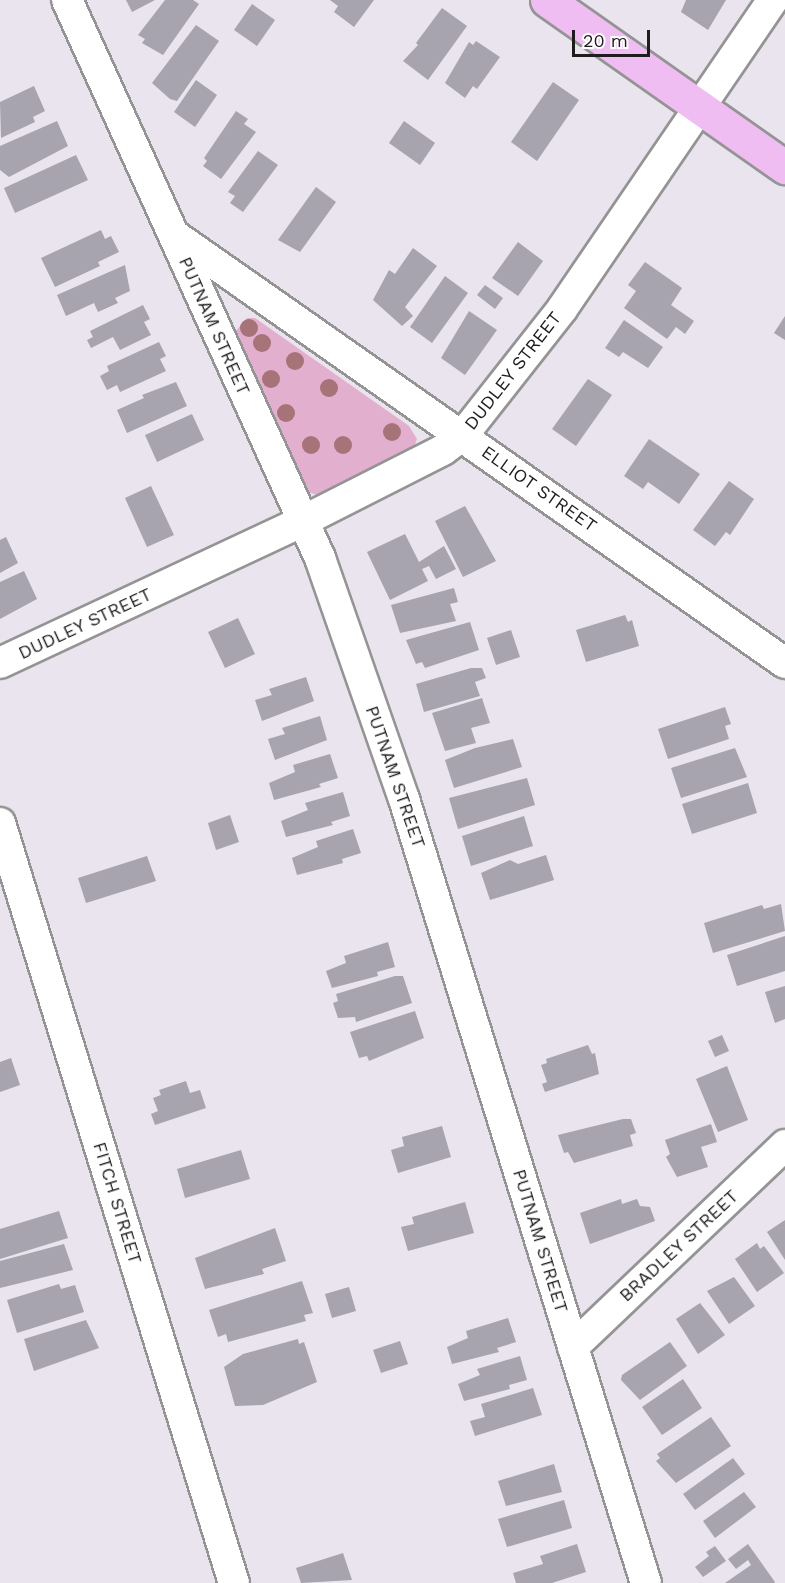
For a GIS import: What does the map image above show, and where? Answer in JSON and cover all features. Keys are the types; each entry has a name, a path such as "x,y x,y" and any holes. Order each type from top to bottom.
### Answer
{"street":[{"name":"PUTNAM STREET","path":"67,0 301,522 320,558 404,799 646,1583"},
{"path":"547,0 785,167"},
{"name":"DUDLEY STREET","path":"0,663 301,522 443,450 463,435 562,309 773,0"},
{"name":"ELLIOT STREET","path":"174,235 463,435 783,668"},
{"name":"FITCH STREET","path":"0,823 234,1583"},
{"name":"BRADLEY STREET","path":"573,1347 785,1145"}],"shaded area":[{"path":"247,318 255,318 409,426 417,439 412,453 320,496 308,492 235,332"}],"building":[{"path":"126,0 155,0 132,12"},
{"path":"165,0 193,0 199,4 163,55 142,43 145,39 138,35"},
{"path":"330,0 374,0 354,27 334,12 338,6"},
{"path":"686,0 726,0 708,30 681,12"},
{"path":"252,4 275,20 257,46 234,30"},
{"path":"442,8 467,26 428,80 403,61 418,45 416,43"},
{"path":"196,25 219,41 177,101 170,99 152,83"},
{"path":"476,41 500,57 477,89 473,86 465,98 445,83 469,42 473,45"},
{"path":"196,80 217,95 195,127 174,112"},
{"path":"553,82 579,100 537,161 511,142"},
{"path":"34,86 45,111 33,117 35,122 1,138 0,102"},
{"path":"236,111 248,119 244,124 256,132 221,179 203,166 207,161 204,158"},
{"path":"57,121 68,146 9,177 0,170 0,146"},
{"path":"404,121 435,143 420,165 389,143"},
{"path":"258,151 278,165 243,212 230,203 235,196 228,192"},
{"path":"76,155 88,180 15,213 4,188"},
{"path":"316,187 336,202 300,252 278,240"},
{"path":"101,230 105,239 111,236 119,252 98,262 100,266 55,287 41,258"},
{"path":"518,242 543,261 518,296 492,278"},
{"path":"413,248 437,266 405,307 413,316 402,326 373,300 389,270 395,274"},
{"path":"645,262 682,288 671,305 694,321 685,334 676,327 667,339 624,308 636,291 628,285"},
{"path":"125,265 130,291 115,298 118,303 98,312 94,303 66,316 57,295"},
{"path":"445,276 468,293 432,343 410,327"},
{"path":"485,285 503,298 495,309 477,295"},
{"path":"143,305 150,319 144,322 151,335 120,350 113,337 91,348 87,340 93,337 90,331"},
{"path":"469,311 497,330 465,375 441,358"},
{"path":"785,316 785,340 774,333"},
{"path":"624,320 663,347 648,368 623,352 619,357 605,348"},
{"path":"159,342 166,356 160,359 166,371 120,392 117,385 107,390 100,376 109,371 107,366"},
{"path":"588,379 612,395 576,446 552,429"},
{"path":"176,382 187,406 127,433 117,410 144,398 142,395"},
{"path":"192,414 204,440 157,462 145,435"},
{"path":"649,439 700,474 679,504 648,482 643,489 624,476"},
{"path":"729,481 754,499 730,535 726,532 715,546 693,530"},
{"path":"151,486 174,535 147,547 125,498"},
{"path":"465,506 496,561 463,577 435,521"},
{"path":"405,534 419,562 444,546 456,569 436,579 429,566 422,569 428,581 390,600 367,552"},
{"path":"6,537 18,563 0,573 0,540"},
{"path":"24,571 37,599 0,619 0,582"},
{"path":"454,588 458,602 450,604 456,621 400,633 391,605"},
{"path":"625,615 628,622 632,620 639,646 586,662 576,630"},
{"path":"238,618 255,654 225,668 208,632"},
{"path":"470,622 479,650 425,668 422,662 416,664 406,640"},
{"path":"511,630 520,657 496,665 487,638"},
{"path":"471,668 482,668 486,678 475,682 480,696 424,712 416,684"},
{"path":"306,677 314,701 262,721 255,700 272,695 269,689"},
{"path":"482,698 490,723 471,728 476,743 445,751 432,713"},
{"path":"725,707 731,724 725,726 729,739 668,759 658,729"},
{"path":"320,716 327,740 275,760 268,739 285,734 282,728"},
{"path":"513,739 522,767 454,788 445,760 475,748"},
{"path":"735,748 747,777 681,798 671,768"},
{"path":"330,754 338,778 319,784 321,787 274,800 269,783 295,772 293,765"},
{"path":"527,778 535,805 458,829 449,798"},
{"path":"748,783 757,813 692,834 682,804"},
{"path":"343,792 350,816 331,822 333,825 286,837 281,821 308,810 305,803"},
{"path":"230,815 239,842 216,850 208,823"},
{"path":"524,816 533,846 471,866 462,836"},
{"path":"353,829 361,853 342,859 343,863 297,875 292,858 318,847 316,841"},
{"path":"546,855 554,880 490,900 481,873 510,860 518,864"},
{"path":"147,856 156,881 86,903 78,878"},
{"path":"781,904 785,931 713,953 704,923 762,905 764,909"},
{"path":"785,936 785,971 737,986 727,955"},
{"path":"388,942 395,967 377,972 378,976 332,988 326,971 346,963 344,956"},
{"path":"395,976 403,976 412,1003 356,1022 355,1017 338,1018 333,1003 338,1001 336,994"},
{"path":"785,986 785,1019 775,1023 765,992"},
{"path":"415,1011 424,1038 369,1061 367,1056 359,1058 350,1032"},
{"path":"722,1035 729,1051 715,1057 708,1041"},
{"path":"588,1045 592,1054 595,1053 599,1074 545,1092 542,1084 547,1082 541,1065 547,1063 546,1059"},
{"path":"11,1058 20,1085 0,1092 0,1062"},
{"path":"727,1066 748,1120 718,1132 696,1079"},
{"path":"186,1081 190,1093 200,1090 206,1108 155,1125 151,1114 158,1111 153,1098 161,1095 159,1090"},
{"path":"631,1119 636,1133 630,1135 633,1146 574,1163 568,1152 564,1153 558,1135"},
{"path":"711,1124 717,1142 701,1147 708,1167 677,1177 666,1157 670,1154 665,1140"},
{"path":"442,1126 451,1157 398,1173 391,1150 404,1146 402,1137"},
{"path":"241,1150 250,1179 185,1198 177,1169"},
{"path":"621,1199 622,1204 637,1199 640,1206 650,1207 655,1221 590,1244 580,1213"},
{"path":"465,1202 474,1233 408,1251 401,1227 414,1224 412,1217"},
{"path":"59,1211 68,1238 0,1259 0,1229"},
{"path":"785,1220 785,1260 767,1232"},
{"path":"275,1228 286,1261 262,1269 264,1274 205,1289 195,1258"},
{"path":"757,1243 760,1249 764,1246 784,1273 757,1292 735,1259"},
{"path":"64,1244 73,1270 0,1288 0,1261"},
{"path":"734,1277 755,1306 729,1324 707,1291"},
{"path":"302,1281 313,1313 304,1315 306,1321 228,1342 226,1334 218,1337 209,1310"},
{"path":"59,1284 61,1289 75,1285 84,1312 17,1333 7,1300"},
{"path":"349,1287 356,1311 332,1318 325,1294"},
{"path":"700,1303 725,1335 698,1354 676,1319"},
{"path":"508,1318 516,1342 497,1348 499,1352 452,1364 447,1347 468,1338 466,1331"},
{"path":"86,1320 99,1348 34,1371 24,1339"},
{"path":"298,1339 299,1344 304,1342 317,1382 263,1405 235,1406 224,1367 243,1354"},
{"path":"400,1341 408,1364 381,1373 373,1350"},
{"path":"670,1342 687,1366 640,1400 621,1380 622,1375"},
{"path":"520,1356 527,1380 509,1385 510,1389 464,1401 458,1384 480,1375 477,1369"},
{"path":"683,1379 702,1408 662,1435 642,1407"},
{"path":"533,1388 542,1415 475,1436 470,1421 485,1417 481,1404"},
{"path":"711,1417 731,1446 676,1483 656,1461 660,1458 657,1454"},
{"path":"733,1458 745,1474 695,1510 683,1494"},
{"path":"554,1464 562,1492 506,1506 498,1481"},
{"path":"744,1492 756,1507 715,1538 703,1521"},
{"path":"564,1500 572,1528 507,1547 498,1519"},
{"path":"577,1544 586,1572 552,1583 516,1583 513,1573 543,1564 540,1556"},
{"path":"748,1544 774,1583 725,1583 751,1565 748,1560 736,1569 728,1559"},
{"path":"715,1546 726,1561 703,1577 695,1567 709,1556 706,1552"},
{"path":"343,1553 352,1580 301,1583 296,1568"}]}
